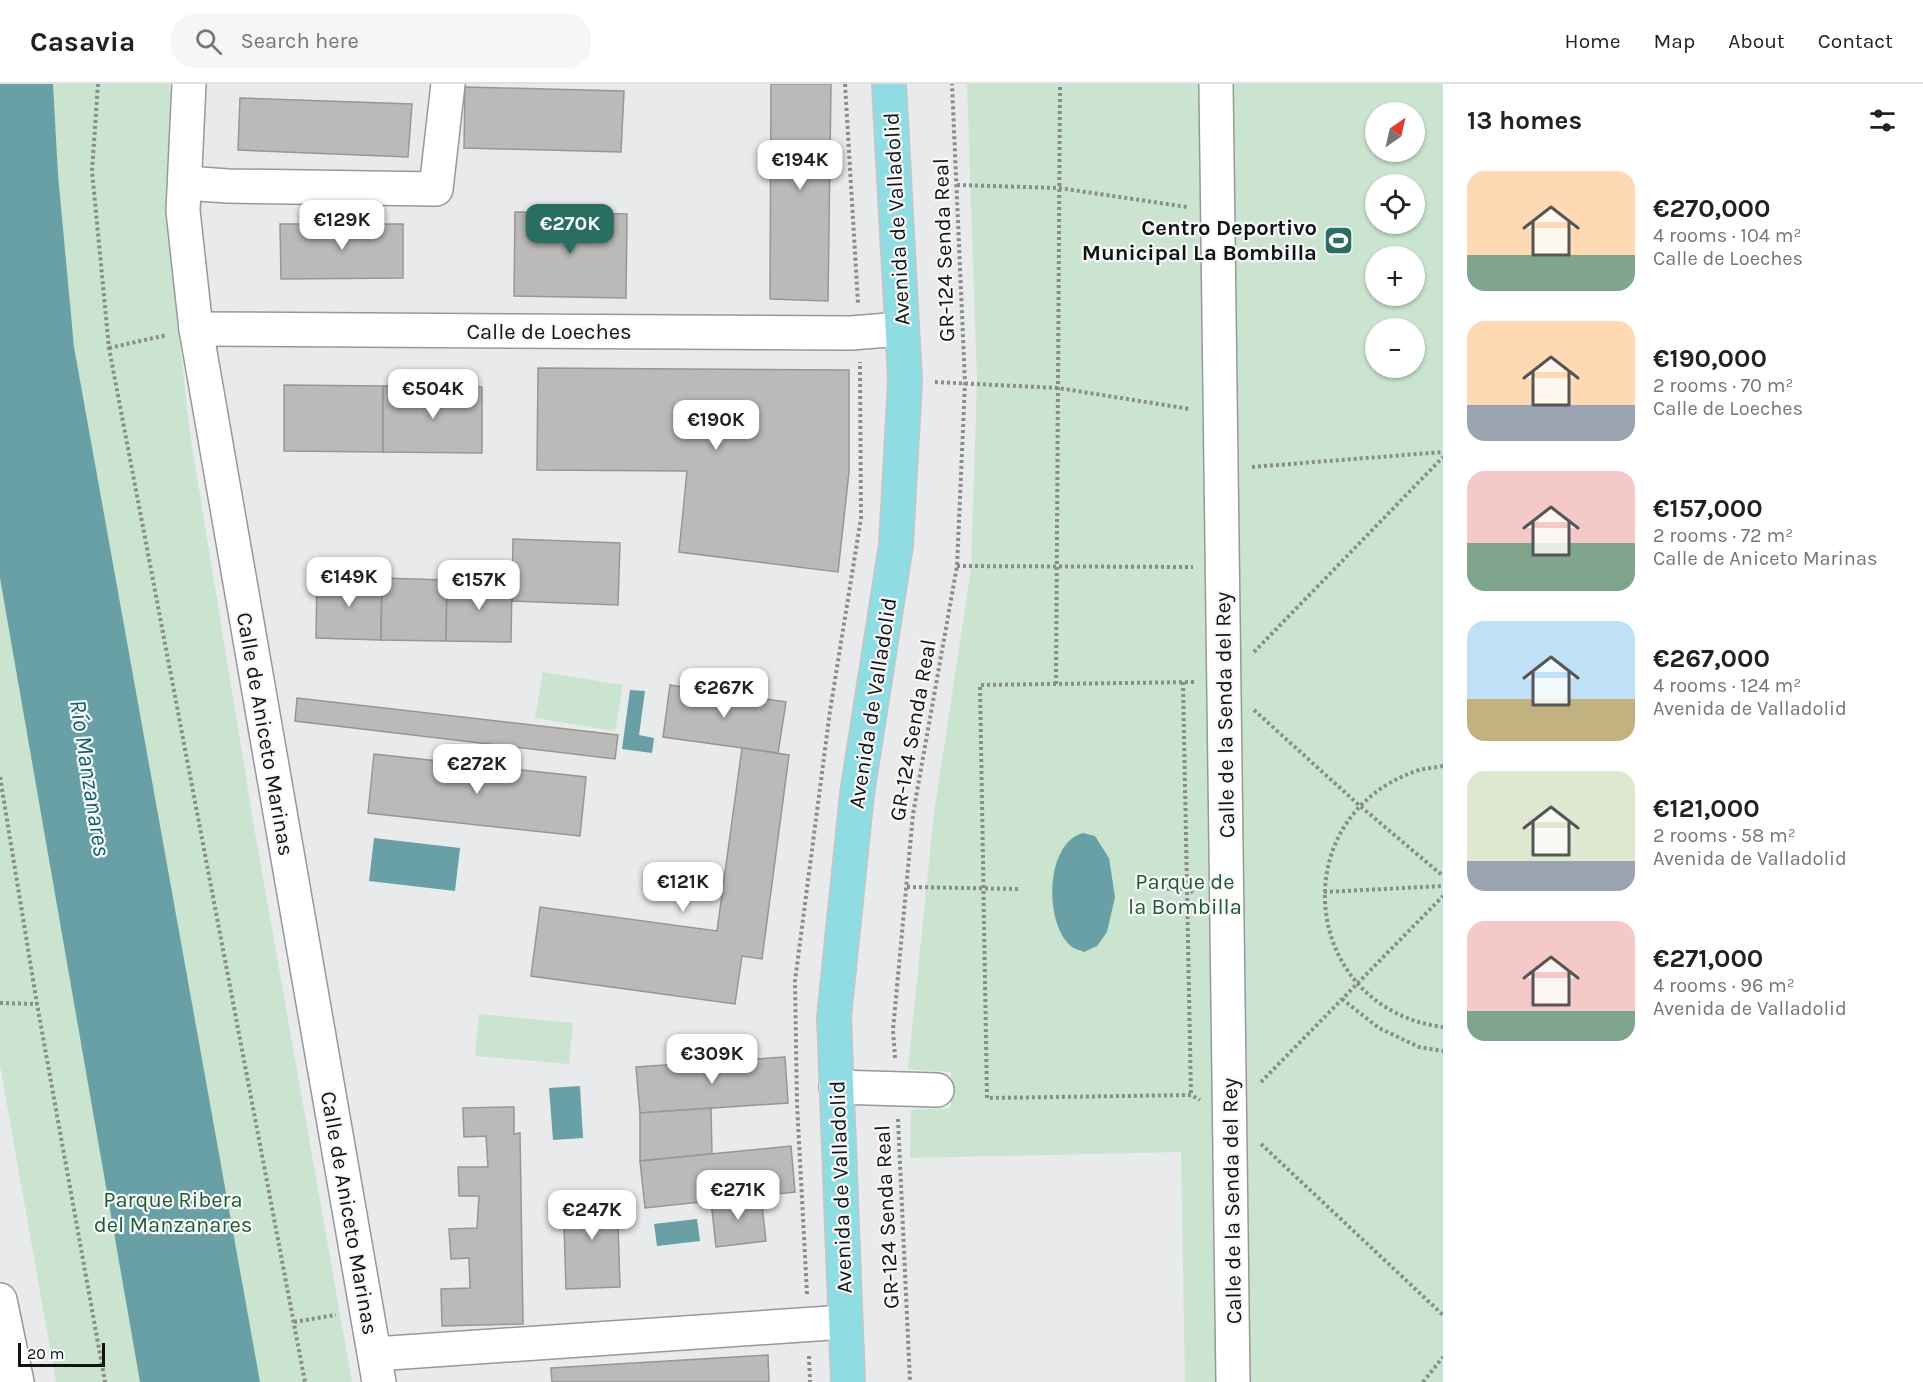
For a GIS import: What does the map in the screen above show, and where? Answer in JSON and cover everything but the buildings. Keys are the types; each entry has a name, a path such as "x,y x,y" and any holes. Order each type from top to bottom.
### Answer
{"main road":[{"name":"Avenida de Valladolid","path":"848,1382 834,1017 857,794 896,545 905,381 889,84"}],"street":[{"name":"Calle de Aniceto Marinas","path":"189,84 183,211 196,329 377,1368"},
{"path":"185,183 228,186 436,189 448,84"},
{"name":"Calle de la Senda del Rey","path":"1216,84 1233,1382"},
{"name":"Calle de Loeches","path":"196,329 859,332 901,329"},
{"path":"836,1087 937,1090"},
{"path":"0,1301 17,1382"},
{"name":"Avenida de Valladolid","path":"377,1368 845,1322"}],"path":[{"path":"98,84 92,171 109,348 305,1382"},
{"path":"810,1382 797,1104 795,981 830,711 861,518 859,332 845,84"},
{"name":"GR-124 Senda Real","path":"910,1382 894,1030 913,814 957,566 965,383 952,84"},
{"path":"1056,684 1060,84"},
{"path":"957,185 1059,188 1218,211"},
{"path":"109,348 196,329"},
{"path":"905,381 1058,387 1220,414"},
{"path":"1221,470 1443,452"},
{"path":"1224,683 1443,457"},
{"path":"957,566 1221,567"},
{"path":"1183,682 1191,1095"},
{"path":"1443,876 1360,806 1224,683 980,685 987,1098 1191,1095 1230,1113 1443,1315"},
{"path":"1443,766 1417,770 1386,785 1360,806 1341,831 1329,861 1324,892 1327,925 1338,956 1357,984 1386,1009 1422,1024 1443,1027"},
{"path":"0,777 37,1004 105,1382"},
{"path":"1324,892 1443,886"},
{"path":"907,887 1021,889"},
{"path":"1149,889 1187,889 1227,908"},
{"path":"1230,1113 1443,896"},
{"path":"1342,999 1379,1028 1419,1047 1443,1051"},
{"path":"0,1003 37,1004"},
{"path":"294,1322 367,1310"},
{"path":"1423,1382 1443,1357"}],"green space":[{"name":"Parque Ribera del Manzanares","path":"0,84 170,84 175,300 190,434 254,827 352,1382 56,1382 0,1065"},
{"name":"Parque de la Bombilla","path":"967,84 1443,84 1443,1382 1185,1382 1181,1152 910,1158 911,1110 951,1108 951,1072 908,1069 934,813 971,569 977,381"},
{"path":"543,672 623,685 615,731 535,718"},
{"path":"479,1014 573,1023 569,1064 475,1056"}],"water":[{"name":"Río Manzanares","path":"0,84 53,84 58,175 74,347 260,1382 140,1382 0,578"},
{"path":"630,690 645,691 639,735 654,738 652,753 622,749"},
{"path":"1083,833 1095,836 1109,858 1115,897 1107,932 1097,946 1084,952 1072,947 1062,935 1053,903 1055,867 1061,852 1070,840"},
{"path":"374,838 460,848 455,891 369,881"},
{"path":"580,1086 583,1138 553,1140 549,1088"},
{"path":"697,1219 700,1241 657,1246 654,1224"}],"place":[{"name":"Centro Deportivo Municipal La Bombilla","path":"1338,240"}]}
